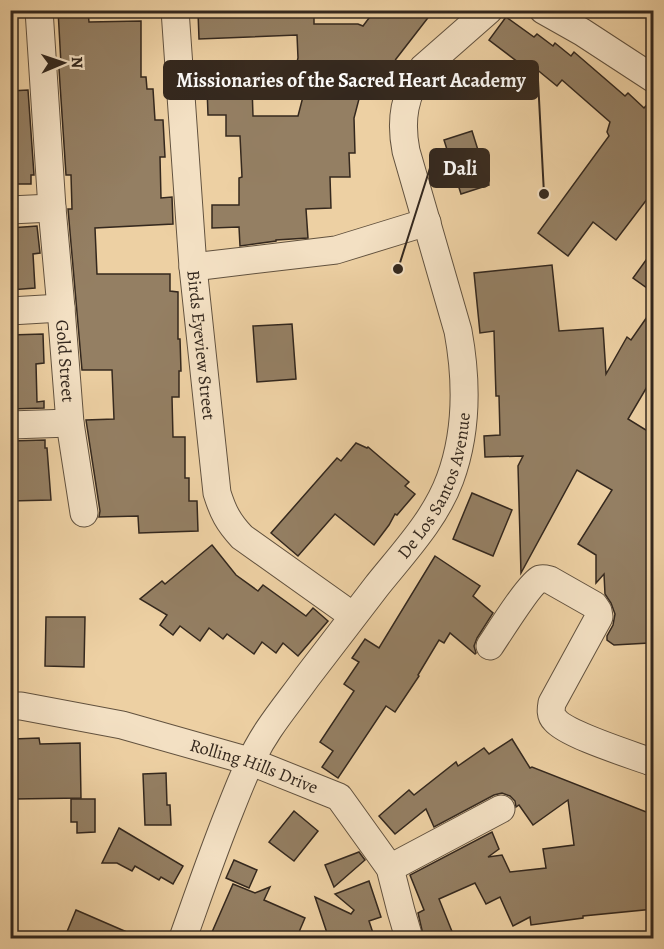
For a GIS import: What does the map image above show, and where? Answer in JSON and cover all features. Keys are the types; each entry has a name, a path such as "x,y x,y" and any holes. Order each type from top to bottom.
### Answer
{"street":[{"name":"Gold Street","path":"39,10 51,208 70,423 84,513"},
{"name":"Birds Eyeview Street","path":"175,10 193,267 217,493 222,510 230,524 242,537 353,616"},
{"name":"De Los Santos Avenue","path":"183,939 249,761 269,729 353,616 429,520 451,478 463,428 465,407 465,382 460,340 406,151 403,119 405,104 423,68 489,10"},
{"path":"543,10 582,32 654,79"},
{"path":"10,210 51,208"},
{"path":"193,267 336,250 427,222"},
{"path":"10,311 61,308"},
{"path":"10,425 70,423"},
{"path":"490,646 538,580 550,580 594,605 599,617 552,703 551,714 556,722 574,733 654,763"},
{"name":"Rolling Hills Drive","path":"10,706 21,706 122,725 249,761 339,797 390,868 409,939"},
{"path":"390,868 501,808"}],"building":[{"path":"58,10 88,10 89,22 141,21 141,77 146,77 147,89 153,89 155,120 163,120 165,157 160,157 161,198 172,197 173,224 95,228 97,274 170,274 170,291 178,292 181,371 179,371 179,397 172,397 173,437 185,437 185,478 189,478 189,501 197,501 198,531 139,533 138,516 99,517 86,420 114,419 112,370 82,370 68,209 72,209 71,175 66,175 59,69 59,64 61,64"},
{"path":"314,10 314,24 363,26 375,10 434,10 396,59 383,85 365,76 354,118 355,153 349,153 350,177 330,177 331,208 306,209 308,238 240,246 239,227 212,228 212,205 239,205 239,178 242,177 240,136 226,136 226,115 208,115 207,88 252,86 253,116 298,116 306,85 292,81 298,58 297,35 199,39 198,12"},
{"path":"506,17 534,37 537,34 553,46 555,43 571,56 574,52 625,96 628,93 644,108 654,97 654,190 616,240 593,222 568,256 538,233 609,136 607,132 610,122 562,80 557,86 535,68 531,72 489,40"},
{"path":"28,90 34,175 31,175 31,184 10,184 10,91"},
{"path":"472,131 489,185 461,194 444,140"},
{"path":"37,226 40,253 33,254 35,288 10,290 10,228"},
{"path":"654,249 654,293 633,278"},
{"path":"552,265 559,331 603,328 606,374 627,337 631,340 654,307 654,375 628,419 654,435 654,622 648,619 649,643 614,645 607,640 615,614 605,594 604,574 596,583 596,555 578,544 612,490 577,470 521,573 518,466 523,456 485,457 484,436 500,435 499,396 496,396 494,331 480,333 474,273"},
{"path":"292,324 296,379 257,382 253,326"},
{"path":"43,334 44,363 36,364 37,402 44,401 44,408 10,409 10,335"},
{"path":"45,440 51,500 10,501 10,441"},
{"path":"356,443 368,447 409,482 405,486 415,494 397,515 395,514 374,545 335,514 298,556 271,533 337,458 341,461"},
{"path":"472,493 512,510 493,556 453,539"},
{"path":"212,545 236,575 258,591 263,585 306,616 313,608 328,621 298,656 283,643 276,653 262,642 254,654 227,634 223,639 209,628 200,641 180,626 173,635 160,625 167,615 140,599 162,581 165,584"},
{"path":"435,556 480,586 473,596 493,613 477,638 474,646 476,653 450,633 444,643 439,640 395,712 386,706 338,778 322,767 333,751 320,742 354,691 344,684 359,662 352,658 365,639 379,648"},
{"path":"46,617 85,617 84,667 45,666"},
{"path":"39,738 40,744 80,743 81,798 14,799 13,739"},
{"path":"512,739 530,768 654,815 654,909 583,916 583,918 531,925 530,917 513,926 500,897 486,904 475,883 439,899 455,939 424,939 418,913 424,910 410,875 492,832 499,849 488,857 502,855 510,872 546,868 543,849 574,845 568,800 533,825 519,805 516,807 515,801 510,796 502,793 434,827 426,809 395,834 379,816 409,790 414,795 456,762 458,766 484,748 489,754"},
{"path":"166,773 167,805 170,805 171,825 145,825 143,774"},
{"path":"71,799 95,799 95,832 77,833 77,822 71,822"},
{"path":"294,811 318,831 294,861 269,842"},
{"path":"119,828 183,866 173,884 161,877 159,880 135,866 132,871 117,863 102,863"},
{"path":"359,852 365,860 334,887 325,865"},
{"path":"234,860 257,870 249,888 226,878"},
{"path":"369,881 381,917 369,921 373,933 357,939 329,939 315,897 351,914 354,910 335,894"},
{"path":"233,884 255,893 270,887 264,900 305,918 296,939 209,939"},
{"path":"76,910 143,939 64,939"}],"place":[{"name":"Missionaries of the Sacred Heart Academy","path":"544,194"},
{"name":"Dali","path":"398,269"}]}
